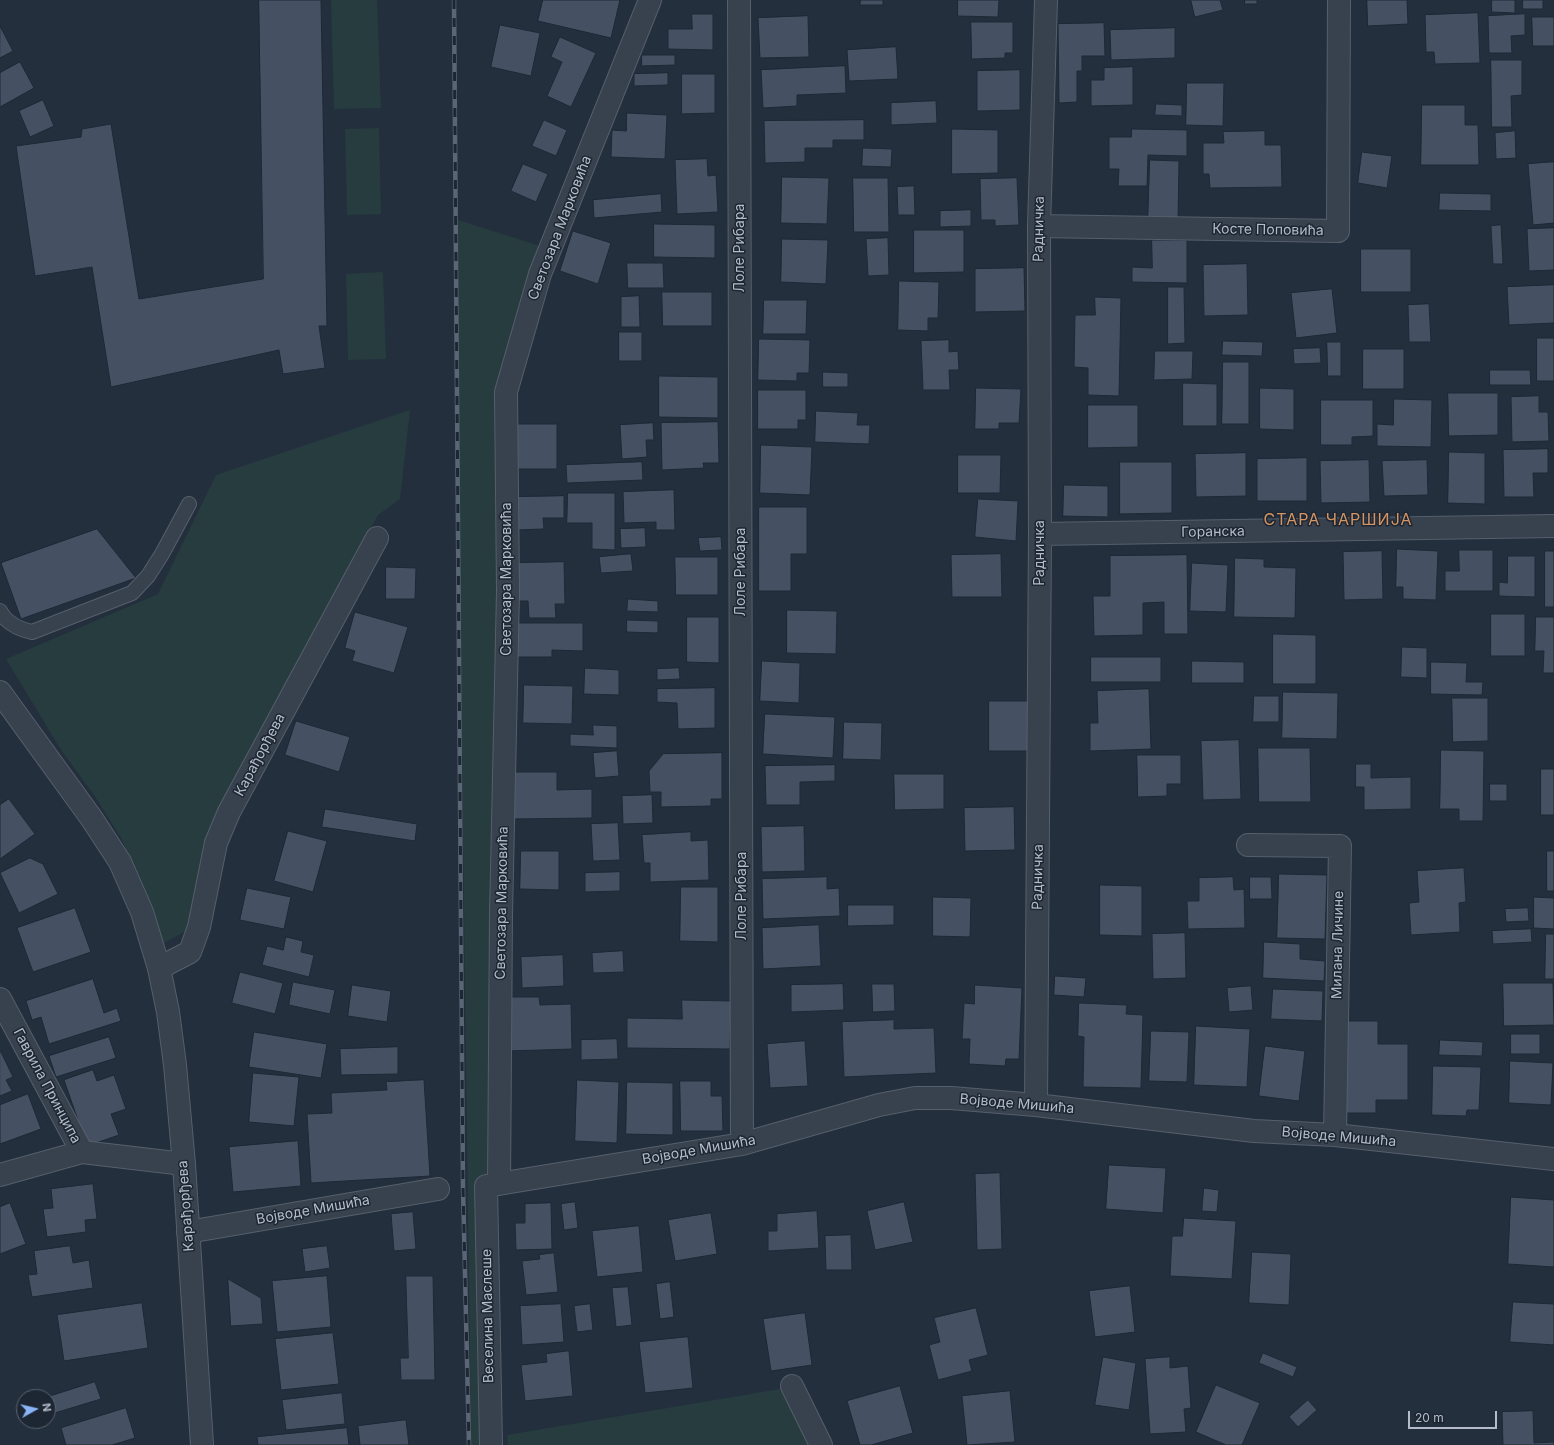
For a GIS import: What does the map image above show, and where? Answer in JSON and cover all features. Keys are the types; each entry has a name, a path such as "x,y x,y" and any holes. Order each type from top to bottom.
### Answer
{"street":[{"name":"Светозара Марковића","path":"493,1185 501,916 508,591 506,392 540,274 650,0"},
{"name":"Лоле Рибара","path":"740,0 742,1144"},
{"name":"Радничка","path":"1036,1105 1040,534 1039,226 1046,0"},
{"name":"Косте Поповића","path":"1039,226 1338,231 1339,0"},
{"name":"Горанска","path":"1040,534 1554,526"},
{"name":"Карађорђева","path":"159,968 190,952 199,927 216,843 229,812 377,538"},
{"name":"Карађорђева","path":"0,692 92,818 120,862 142,912 159,968 168,1012 175,1065 184,1164 202,1445"},
{"name":"Милана Личине","path":"1248,845 1340,846 1335,1135"},
{"name":"Гаврила Принципа","path":"0,999 82,1152"},
{"name":"Војводе Мишића","path":"493,1185 742,1144 879,1105 915,1098 951,1098 1036,1105 1254,1130 1335,1135 1554,1159"},
{"path":"0,1176 82,1152 184,1164"},
{"name":"Веселина Маслеше","path":"491,1445 493,1185"},
{"name":"Војводе Мишића","path":"188,1232 438,1189"},
{"path":"792,1386 821,1445"}],"lane":[{"path":"0,611 3,617 20,630 32,632 132,593 148,576 162,554 189,504"}],"green space":[{"path":"331,0 377,0 381,108 334,109"},
{"path":"379,128 381,214 347,215 345,129"},
{"path":"455,219 559,252 508,406 499,1184 487,1186 491,1445 471,1445"},
{"path":"383,272 386,359 348,360 346,274"},
{"path":"410,410 400,499 378,515 231,790 192,928 160,945 143,888 121,838 94,795 61,750 6,659 158,594 216,475"},
{"path":"780,1389 810,1445 508,1445 507,1435"}],"building":[{"path":"259,0 321,0 327,326 319,326 325,368 283,374 279,350 111,387 92,267 35,276 16,146 81,137 82,129 111,124 139,299 263,279"},
{"path":"543,0 620,0 611,38 538,21"},
{"path":"861,0 883,0 883,5 860,5"},
{"path":"958,0 999,0 998,17 958,16"},
{"path":"1191,0 1220,0 1223,10 1195,17"},
{"path":"1245,0 1257,0 1257,4 1245,4"},
{"path":"1367,0 1407,0 1408,24 1368,26"},
{"path":"1492,0 1515,0 1515,13 1492,12"},
{"path":"1523,0 1543,0 1543,9 1523,9"},
{"path":"1478,13 1480,63 1435,64 1434,52 1426,52 1425,15"},
{"path":"692,14 713,14 713,50 668,49 668,29 692,29"},
{"path":"1525,14 1525,35 1511,36 1512,53 1489,53 1488,16"},
{"path":"808,16 809,57 760,58 758,18"},
{"path":"1532,17 1554,17 1554,46 1533,46"},
{"path":"971,22 1013,22 1013,53 1005,53 1005,58 972,59"},
{"path":"1104,23 1105,56 1082,56 1082,71 1077,71 1077,102 1059,103 1058,24"},
{"path":"500,25 540,33 531,76 491,67"},
{"path":"0,26 13,51 0,58"},
{"path":"1175,28 1175,58 1111,60 1110,30"},
{"path":"560,37 596,53 571,107 547,96 562,62 551,57"},
{"path":"896,47 898,79 849,81 847,50"},
{"path":"642,55 675,55 675,65 642,66"},
{"path":"1491,60 1522,60 1522,95 1511,96 1512,127 1492,127"},
{"path":"20,62 34,88 0,107 0,73"},
{"path":"845,66 846,93 797,95 797,106 763,108 761,70"},
{"path":"1133,67 1133,105 1091,106 1091,80 1104,80 1104,68"},
{"path":"1020,70 1020,110 977,111 977,71"},
{"path":"668,73 668,85 634,86 634,74"},
{"path":"682,74 715,74 715,113 682,114"},
{"path":"1187,83 1224,83 1223,126 1186,125"},
{"path":"43,100 54,126 30,137 19,111"},
{"path":"936,101 937,123 891,125 891,103"},
{"path":"1156,104 1182,105 1182,116 1155,115"},
{"path":"1422,105 1465,105 1465,125 1478,125 1479,165 1421,165"},
{"path":"627,113 667,115 665,159 611,157 612,130 626,131"},
{"path":"544,120 567,130 556,156 532,146"},
{"path":"864,120 864,140 833,140 833,148 805,148 805,162 765,163 764,121"},
{"path":"952,129 998,130 998,173 952,174"},
{"path":"1132,129 1187,130 1187,156 1148,155 1147,186 1118,186 1119,169 1109,169 1109,137 1131,137"},
{"path":"1265,131 1265,145 1281,145 1282,187 1210,188 1209,174 1203,174 1203,143 1224,143 1223,132"},
{"path":"1515,131 1516,158 1496,159 1495,133"},
{"path":"863,148 892,149 891,167 862,166"},
{"path":"1362,152 1392,156 1387,188 1358,183"},
{"path":"707,159 708,176 716,175 718,212 677,214 675,160"},
{"path":"1150,160 1179,161 1178,220 1148,219"},
{"path":"1554,162 1554,223 1533,225 1528,164"},
{"path":"523,164 548,174 536,202 511,191"},
{"path":"782,177 829,178 827,224 781,223"},
{"path":"853,178 888,178 889,232 854,232"},
{"path":"1017,178 1019,225 995,226 995,220 981,220 980,179"},
{"path":"914,186 915,215 898,215 897,187"},
{"path":"1440,193 1491,194 1491,211 1439,210"},
{"path":"661,194 662,212 594,218 593,200"},
{"path":"971,210 971,226 940,227 940,211"},
{"path":"654,224 715,225 715,258 654,257"},
{"path":"1501,225 1503,264 1493,264 1491,226"},
{"path":"1554,228 1554,270 1529,271 1527,229"},
{"path":"914,230 964,230 964,272 914,273"},
{"path":"573,231 611,243 598,284 560,271"},
{"path":"888,238 889,275 868,276 866,239"},
{"path":"782,239 828,240 826,284 781,282"},
{"path":"1152,240 1187,240 1187,283 1132,282 1132,267 1152,268"},
{"path":"1361,249 1411,249 1411,292 1361,292"},
{"path":"627,263 663,263 664,288 628,288"},
{"path":"1247,264 1248,315 1204,316 1203,265"},
{"path":"1024,268 1025,311 975,312 975,269"},
{"path":"899,281 939,282 938,318 928,318 928,331 898,330"},
{"path":"1554,285 1554,323 1509,325 1507,287"},
{"path":"1168,287 1184,287 1185,343 1168,344"},
{"path":"1332,289 1337,333 1296,338 1291,293"},
{"path":"662,292 712,292 712,326 663,326"},
{"path":"639,296 640,327 621,327 621,297"},
{"path":"1095,297 1121,298 1119,396 1088,395 1088,368 1074,367 1075,315 1095,315"},
{"path":"764,300 807,300 806,334 763,334"},
{"path":"1429,304 1431,342 1409,342 1408,305"},
{"path":"619,332 642,332 642,361 619,361"},
{"path":"1537,338 1554,338 1554,381 1537,381"},
{"path":"759,339 810,340 809,373 797,373 797,381 758,380"},
{"path":"949,340 949,352 958,351 959,370 949,370 950,390 923,390 921,341"},
{"path":"1223,341 1263,342 1262,356 1222,355"},
{"path":"1327,342 1341,342 1341,376 1328,376"},
{"path":"1320,348 1321,363 1294,364 1293,349"},
{"path":"1363,349 1404,349 1404,389 1363,389"},
{"path":"1155,351 1193,351 1192,379 1154,380"},
{"path":"1223,362 1249,362 1249,424 1222,424"},
{"path":"1490,370 1530,370 1531,385 1490,385"},
{"path":"823,372 848,373 848,387 823,387"},
{"path":"659,376 718,377 718,418 659,417"},
{"path":"1183,383 1217,384 1217,426 1183,426"},
{"path":"976,388 1021,389 1019,423 999,423 999,429 975,429"},
{"path":"1260,388 1294,389 1294,430 1260,429"},
{"path":"758,390 806,390 806,420 798,420 798,429 758,429"},
{"path":"1448,393 1498,393 1498,435 1449,436"},
{"path":"1539,396 1539,412 1548,412 1549,441 1512,442 1511,397"},
{"path":"1394,399 1432,400 1431,447 1377,446 1377,424 1393,425"},
{"path":"1321,400 1373,400 1373,436 1352,437 1352,445 1321,445"},
{"path":"1088,405 1138,405 1138,447 1088,448"},
{"path":"816,411 858,413 857,425 870,425 869,444 815,442"},
{"path":"718,422 719,463 703,463 704,468 662,470 661,423"},
{"path":"653,423 654,440 646,440 647,457 622,459 620,425"},
{"path":"514,424 557,424 557,469 515,469"},
{"path":"761,445 812,447 810,495 760,493"},
{"path":"1548,449 1548,473 1533,473 1534,497 1504,497 1503,450"},
{"path":"1449,452 1485,453 1485,504 1448,503"},
{"path":"1246,453 1246,496 1196,497 1195,454"},
{"path":"958,455 1001,455 1000,493 958,493"},
{"path":"1307,458 1307,501 1257,501 1257,459"},
{"path":"1369,460 1370,502 1321,503 1320,461"},
{"path":"1427,460 1428,495 1384,496 1382,461"},
{"path":"642,462 643,480 567,483 566,465"},
{"path":"1120,462 1172,462 1172,513 1120,514"},
{"path":"1064,485 1108,486 1108,517 1063,516"},
{"path":"674,490 675,530 656,530 656,522 624,523 623,492"},
{"path":"568,493 615,493 615,550 592,549 592,523 567,523"},
{"path":"564,496 564,518 543,518 544,529 515,530 514,497"},
{"path":"978,499 1018,501 1016,541 975,537"},
{"path":"759,507 807,507 807,554 791,554 791,591 759,591"},
{"path":"645,528 646,547 621,548 620,529"},
{"path":"97,529 136,578 21,619 1,563"},
{"path":"721,537 722,550 700,551 698,538"},
{"path":"1397,549 1438,551 1436,600 1403,599 1403,587 1396,587"},
{"path":"1459,550 1493,550 1493,591 1445,591 1445,571 1459,571"},
{"path":"1382,551 1383,599 1344,600 1343,552"},
{"path":"1545,551 1554,551 1554,607 1545,607"},
{"path":"631,554 633,571 601,573 599,557"},
{"path":"1001,554 1002,597 952,597 951,555"},
{"path":"1187,555 1188,634 1164,634 1164,602 1143,603 1143,635 1094,636 1093,596 1110,596 1110,556"},
{"path":"1508,556 1535,556 1535,597 1499,596 1499,582 1507,583"},
{"path":"675,557 718,557 718,595 676,595"},
{"path":"1235,558 1264,559 1264,567 1296,568 1295,618 1234,617"},
{"path":"564,562 565,604 555,604 556,618 529,618 528,601 516,601 516,563"},
{"path":"1192,563 1228,565 1226,612 1190,611"},
{"path":"386,567 416,568 415,599 386,599"},
{"path":"628,599 658,601 658,612 627,611"},
{"path":"787,610 837,611 836,654 787,653"},
{"path":"355,612 408,627 394,673 352,661 355,651 345,648"},
{"path":"1491,614 1525,614 1525,656 1491,656"},
{"path":"687,617 719,617 719,663 687,662"},
{"path":"1536,617 1554,617 1554,673 1543,673 1544,651 1535,651"},
{"path":"627,620 658,621 658,633 627,632"},
{"path":"514,623 583,623 583,651 552,650 552,657 514,657"},
{"path":"1273,634 1316,635 1316,684 1273,684"},
{"path":"1402,647 1427,648 1427,678 1401,677"},
{"path":"1091,657 1161,657 1161,682 1091,682"},
{"path":"762,661 800,663 799,703 760,701"},
{"path":"1192,661 1244,662 1244,683 1192,683"},
{"path":"1431,662 1467,663 1466,682 1483,682 1482,695 1431,694"},
{"path":"585,668 619,670 619,695 584,694"},
{"path":"679,668 680,679 657,680 657,669"},
{"path":"524,685 573,686 572,724 523,723"},
{"path":"715,688 715,728 678,729 677,703 657,702 657,689"},
{"path":"1149,689 1151,749 1090,751 1090,723 1098,723 1097,691"},
{"path":"1283,692 1338,693 1337,739 1282,738"},
{"path":"1254,696 1279,696 1279,722 1253,722"},
{"path":"1452,698 1488,698 1488,741 1453,742"},
{"path":"989,701 1031,701 1031,751 989,751"},
{"path":"765,714 835,717 833,758 763,754"},
{"path":"296,721 350,737 339,772 285,755"},
{"path":"844,722 882,723 881,760 843,759"},
{"path":"593,725 617,726 617,748 570,746 570,734 593,735"},
{"path":"1239,740 1241,799 1203,800 1201,741"},
{"path":"1258,748 1310,748 1311,802 1259,802"},
{"path":"1441,750 1484,751 1483,821 1459,821 1459,809 1440,809"},
{"path":"617,751 619,776 595,778 593,753"},
{"path":"722,753 722,799 711,799 711,806 661,807 661,792 650,792 649,771 663,754"},
{"path":"1137,755 1181,755 1181,784 1167,784 1167,796 1138,797"},
{"path":"1356,764 1371,764 1371,778 1411,777 1411,809 1364,810 1364,787 1356,787"},
{"path":"835,765 835,781 800,782 800,805 766,805 765,766"},
{"path":"1541,769 1554,769 1554,815 1541,815"},
{"path":"511,772 557,772 557,790 592,789 592,818 511,819"},
{"path":"894,774 944,774 944,809 895,810"},
{"path":"1490,784 1507,784 1507,801 1490,801"},
{"path":"652,795 653,823 623,824 622,796"},
{"path":"9,799 35,834 0,859 0,805"},
{"path":"1014,807 1015,850 965,851 964,808"},
{"path":"325,809 417,824 415,841 322,827"},
{"path":"618,823 620,860 593,861 591,824"},
{"path":"804,826 805,871 762,872 761,827"},
{"path":"288,831 327,841 313,892 274,881"},
{"path":"691,832 691,841 708,840 709,880 650,882 650,863 644,863 642,835"},
{"path":"521,851 559,851 559,890 520,889"},
{"path":"1547,851 1554,851 1554,891 1547,891"},
{"path":"30,858 43,864 58,894 19,913 0,873"},
{"path":"1464,868 1466,902 1459,903 1460,932 1411,935 1409,903 1419,902 1417,871"},
{"path":"620,872 620,891 585,892 585,873"},
{"path":"1279,874 1327,875 1325,939 1277,938"},
{"path":"827,877 827,889 839,888 840,916 763,919 762,879"},
{"path":"1233,877 1234,890 1244,889 1245,928 1188,929 1187,901 1199,901 1199,878"},
{"path":"1250,877 1271,877 1272,899 1250,899"},
{"path":"1100,885 1142,886 1142,936 1100,935"},
{"path":"681,887 718,887 718,942 680,941"},
{"path":"247,888 291,897 284,929 240,920"},
{"path":"933,897 971,898 970,937 933,936"},
{"path":"1534,897 1554,898 1554,929 1534,928"},
{"path":"848,905 894,905 894,925 848,926"},
{"path":"75,908 91,952 33,972 17,928"},
{"path":"1528,908 1529,921 1506,922 1505,909"},
{"path":"819,925 821,966 763,969 762,928"},
{"path":"1531,929 1532,942 1493,944 1492,931"},
{"path":"1185,933 1186,978 1153,979 1152,934"},
{"path":"1546,934 1554,934 1554,979 1545,979"},
{"path":"286,937 303,941 301,952 314,955 309,977 262,965 267,946 283,950"},
{"path":"1264,942 1300,944 1300,959 1325,961 1324,981 1263,978"},
{"path":"623,951 624,972 593,973 592,953"},
{"path":"563,955 564,986 522,988 521,957"},
{"path":"240,972 283,983 275,1014 232,1003"},
{"path":"1055,976 1086,978 1084,997 1054,995"},
{"path":"93,979 104,1013 117,1008 121,1021 49,1044 41,1017 32,1020 26,1001"},
{"path":"293,982 335,990 330,1014 289,1005"},
{"path":"1503,983 1553,983 1554,1025 1504,1026"},
{"path":"843,984 844,1010 791,1012 791,985"},
{"path":"872,984 894,984 895,1011 873,1012"},
{"path":"352,985 391,991 387,1022 348,1016"},
{"path":"975,985 1022,988 1019,1059 1006,1059 1005,1066 969,1064 970,1039 962,1039 964,1003 974,1004"},
{"path":"1251,986 1253,1010 1229,1012 1227,988"},
{"path":"1273,989 1323,991 1322,1021 1271,1019"},
{"path":"506,997 539,997 540,1005 571,1004 572,1049 507,1051"},
{"path":"682,1000 731,1001 730,1049 627,1048 627,1018 682,1019"},
{"path":"1079,1003 1127,1005 1126,1014 1143,1015 1141,1088 1083,1087 1084,1037 1078,1036"},
{"path":"894,1020 894,1029 934,1028 936,1073 844,1077 842,1022"},
{"path":"1344,1021 1378,1021 1378,1044 1408,1044 1408,1100 1376,1100 1376,1113 1344,1113"},
{"path":"1196,1026 1250,1029 1247,1087 1194,1085"},
{"path":"1151,1031 1189,1032 1187,1082 1149,1081"},
{"path":"254,1032 327,1044 321,1078 249,1067"},
{"path":"1511,1034 1540,1034 1540,1054 1511,1054"},
{"path":"109,1037 116,1058 56,1077 49,1056"},
{"path":"617,1039 618,1059 581,1060 581,1040"},
{"path":"1440,1040 1483,1042 1482,1056 1439,1055"},
{"path":"805,1041 808,1086 770,1088 767,1044"},
{"path":"1265,1046 1305,1051 1299,1101 1259,1096"},
{"path":"398,1047 398,1074 341,1075 340,1049"},
{"path":"0,1052 13,1077 6,1080 12,1091 0,1096"},
{"path":"1510,1061 1553,1063 1551,1105 1509,1103"},
{"path":"1433,1066 1481,1067 1479,1110 1467,1110 1466,1116 1432,1115"},
{"path":"93,1070 97,1081 114,1075 126,1109 111,1114 119,1135 87,1146 64,1080"},
{"path":"253,1073 299,1077 294,1126 249,1122"},
{"path":"424,1080 430,1176 311,1183 307,1114 332,1113 331,1093 387,1090 386,1082"},
{"path":"577,1080 619,1082 617,1143 575,1141"},
{"path":"680,1081 711,1081 711,1096 722,1096 723,1131 681,1131"},
{"path":"627,1082 673,1083 673,1135 626,1134"},
{"path":"28,1094 41,1129 0,1144 0,1105"},
{"path":"298,1141 301,1186 233,1192 229,1147"},
{"path":"1109,1165 1166,1168 1163,1213 1106,1209"},
{"path":"1000,1173 1002,1249 977,1250 975,1174"},
{"path":"93,1184 97,1219 85,1220 86,1232 47,1237 43,1209 53,1208 51,1189"},
{"path":"1204,1188 1219,1190 1217,1212 1202,1211"},
{"path":"1511,1197 1554,1200 1554,1267 1508,1264"},
{"path":"575,1202 578,1228 564,1230 561,1204"},
{"path":"904,1202 913,1242 875,1250 867,1211"},
{"path":"10,1203 26,1244 0,1254 0,1207"},
{"path":"551,1203 552,1249 516,1250 515,1223 525,1223 525,1204"},
{"path":"817,1211 819,1248 768,1251 768,1231 777,1231 777,1214"},
{"path":"413,1212 416,1249 394,1251 391,1214"},
{"path":"711,1213 717,1254 675,1261 668,1220"},
{"path":"1184,1218 1236,1221 1232,1279 1170,1276 1172,1236 1182,1236"},
{"path":"639,1226 643,1272 597,1277 592,1231"},
{"path":"851,1235 852,1270 826,1270 825,1236"},
{"path":"70,1246 73,1263 89,1260 93,1288 32,1297 28,1275 37,1274 34,1251"},
{"path":"327,1246 330,1268 305,1272 302,1249"},
{"path":"1252,1252 1291,1254 1289,1305 1249,1303"},
{"path":"554,1253 558,1292 526,1295 522,1261 540,1259 539,1255"},
{"path":"327,1276 331,1327 277,1332 272,1281"},
{"path":"406,1276 433,1276 435,1380 401,1380 400,1358 408,1358"},
{"path":"228,1279 261,1298 263,1324 231,1326"},
{"path":"670,1282 674,1317 660,1319 656,1284"},
{"path":"1130,1286 1135,1332 1095,1337 1089,1291"},
{"path":"628,1287 632,1325 616,1327 612,1288"},
{"path":"1513,1302 1554,1304 1554,1345 1510,1342"},
{"path":"142,1303 148,1348 64,1361 57,1315"},
{"path":"561,1304 564,1342 522,1345 520,1306"},
{"path":"590,1304 593,1330 577,1332 574,1306"},
{"path":"976,1308 988,1355 969,1360 972,1371 938,1380 929,1345 940,1342 934,1318"},
{"path":"805,1313 812,1365 771,1371 763,1319"},
{"path":"333,1333 339,1384 281,1390 275,1339"},
{"path":"688,1337 693,1388 645,1393 639,1342"},
{"path":"569,1351 573,1396 525,1401 521,1365 547,1362 546,1354"},
{"path":"1263,1353 1297,1367 1293,1377 1259,1363"},
{"path":"1103,1357 1136,1363 1129,1410 1095,1405"},
{"path":"1170,1357 1170,1368 1188,1366 1191,1408 1184,1409 1186,1432 1150,1434 1145,1359"},
{"path":"95,1382 101,1399 56,1413 56,1394"},
{"path":"1216,1385 1260,1403 1242,1445 1226,1445 1196,1432"},
{"path":"900,1386 913,1433 871,1445 860,1445 847,1401"},
{"path":"1010,1391 1015,1442 967,1445 962,1396"},
{"path":"342,1393 345,1424 286,1430 282,1400"},
{"path":"1308,1400 1317,1410 1298,1427 1289,1417"},
{"path":"126,1408 135,1438 112,1445 66,1445 61,1428"},
{"path":"1533,1411 1534,1443 1554,1442 1554,1445 1503,1445 1502,1412"},
{"path":"406,1420 409,1445 360,1445 358,1426"},
{"path":"347,1428 349,1445 258,1445 257,1437"}],"railway":[{"path":"454,0 463,1187 469,1445"}],"district":[{"name":"СТАРА ЧАРШИЈА","path":"1338,520"}]}
